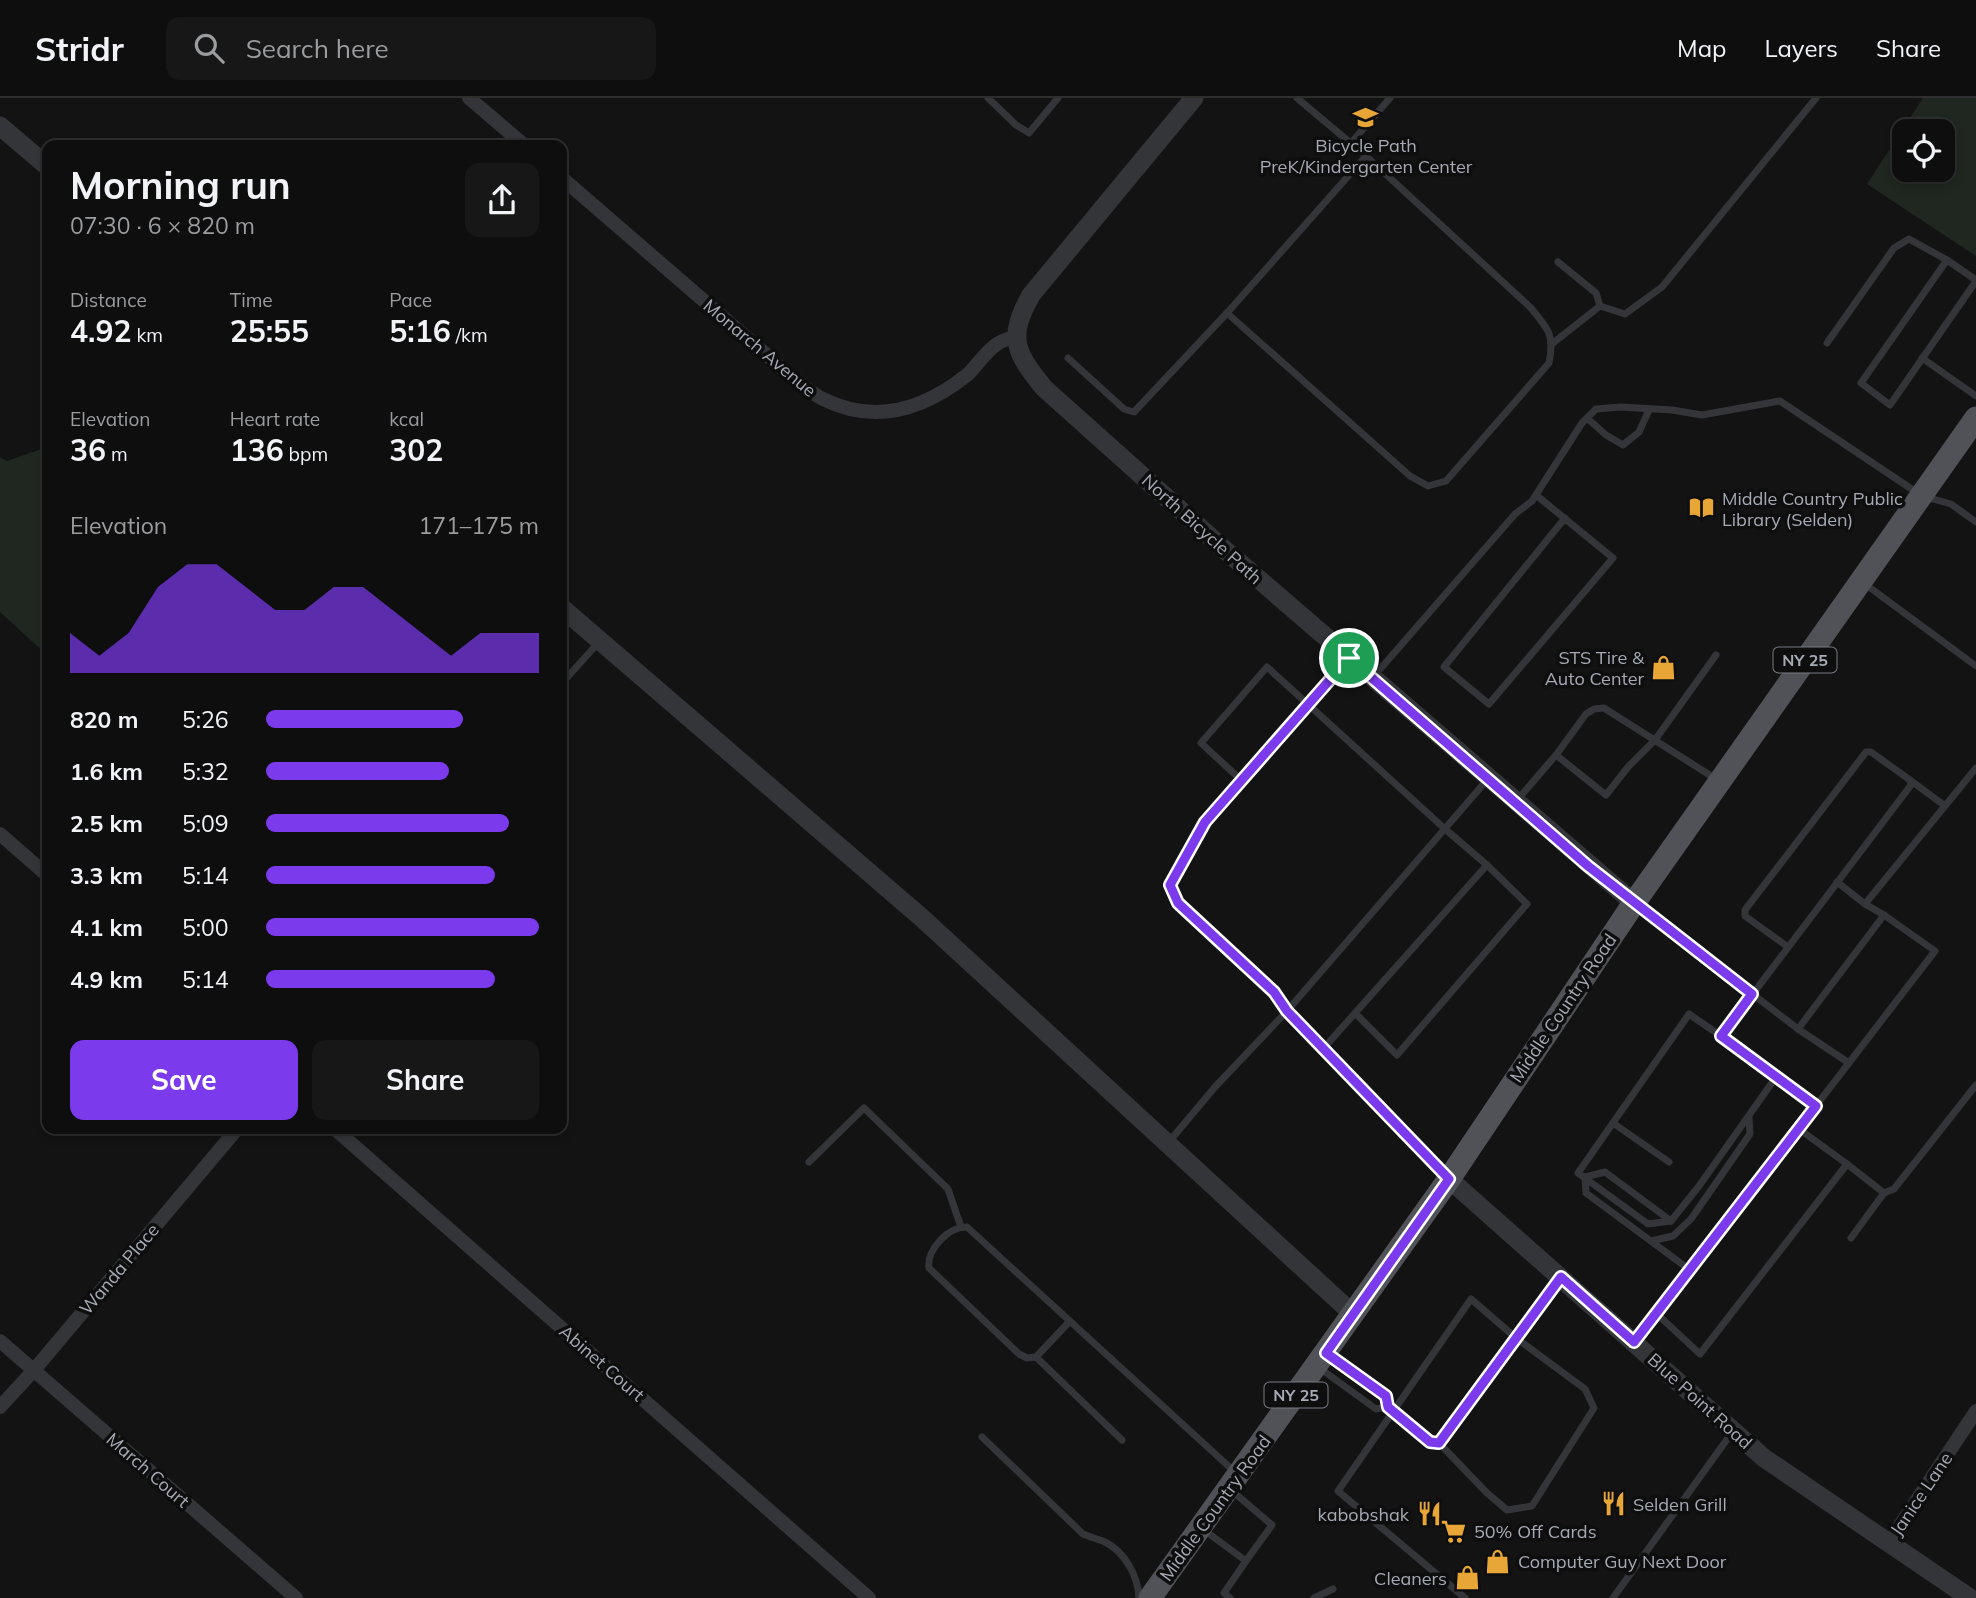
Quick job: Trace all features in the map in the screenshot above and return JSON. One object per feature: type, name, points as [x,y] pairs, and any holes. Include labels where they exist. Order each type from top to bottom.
[{"type":"main road","name":"Middle Country Road","points":[[1150,1598],[1449,1179],[1634,903],[1976,418]]},
{"type":"street","points":[[469,98],[518,140]]},
{"type":"street","points":[[1017,336],[1018,318],[1031,295],[1194,98]]},
{"type":"street","points":[[0,126],[42,162]]},
{"type":"street","name":"Monarch Avenue","points":[[567,182],[792,377],[821,399],[852,410],[882,414],[938,396],[968,373],[997,344],[1017,336]]},
{"type":"street","name":"North Bicycle Path","points":[[1017,336],[1022,360],[1044,388],[1225,551],[1634,903]]},
{"type":"street","points":[[567,612],[922,918],[1353,1314]]},
{"type":"street","points":[[0,834],[42,872]]},
{"type":"street","name":"Wanda Place","points":[[0,1407],[233,1134]]},
{"type":"street","name":"Abinet Court","points":[[341,1134],[869,1598]]},
{"type":"street","name":"Blue Point Road","points":[[1449,1179],[1764,1458],[1970,1598]]},
{"type":"street","name":"March Court","points":[[0,1341],[296,1598]]},
{"type":"street","name":"Janice Lane","points":[[1889,1542],[1976,1411]]},
{"type":"lane","points":[[988,98],[1016,125],[1029,132],[1058,98]]},
{"type":"lane","points":[[1227,313],[1410,476],[1428,486],[1446,481],[1549,363],[1553,343],[1550,331],[1530,307],[1366,156],[1297,98]]},
{"type":"lane","points":[[1351,143],[1390,98]]},
{"type":"lane","points":[[1600,306],[1625,314],[1662,287],[1816,98]]},
{"type":"lane","points":[[1068,358],[1124,408],[1134,412],[1227,313],[1366,156]]},
{"type":"lane","points":[[1827,343],[1894,248],[1909,239],[1947,260],[1976,281],[1889,405],[1860,383],[1947,260]]},
{"type":"lane","points":[[1558,262],[1596,293],[1600,306]]},
{"type":"lane","points":[[1553,343],[1600,306]]},
{"type":"lane","points":[[1922,358],[1976,396]]},
{"type":"lane","points":[[1373,678],[1515,514],[1536,495],[1587,418],[1596,409],[1621,407],[1702,415],[1780,401],[1922,496],[1951,504],[1976,522]]},
{"type":"lane","points":[[1587,418],[1606,435],[1623,445],[1639,432],[1649,410]]},
{"type":"lane","points":[[1536,495],[1565,518],[1613,558],[1489,704],[1444,667],[1565,518]]},
{"type":"lane","points":[[1861,582],[1976,666]]},
{"type":"lane","points":[[567,677],[600,641]]},
{"type":"lane","points":[[1556,755],[1606,795],[1628,766],[1655,740],[1716,655]]},
{"type":"lane","points":[[1349,658],[1205,822],[1170,885],[1178,903],[1274,992],[1287,1011],[1449,1179]]},
{"type":"lane","points":[[1241,780],[1201,743],[1267,667],[1527,904],[1397,1055],[1355,1013]]},
{"type":"lane","points":[[1515,802],[1556,755],[1586,714],[1594,709],[1604,708],[1720,782]]},
{"type":"lane","points":[[1788,947],[1745,916],[1745,910],[1866,752],[1871,752],[1945,806]]},
{"type":"lane","points":[[1865,904],[1976,768]]},
{"type":"lane","points":[[1167,1143],[1215,1087],[1287,1011],[1488,779]]},
{"type":"lane","points":[[1721,1036],[1911,785],[1910,780]]},
{"type":"lane","points":[[1323,1049],[1487,865]]},
{"type":"lane","points":[[1634,1342],[1935,951],[1837,882]]},
{"type":"lane","points":[[1634,903],[1798,1029],[1849,1063]]},
{"type":"lane","points":[[1798,1029],[1884,915]]},
{"type":"lane","points":[[1690,1270],[1586,1194],[1582,1175],[1613,1123],[1689,1014],[1816,1106]]},
{"type":"lane","points":[[1582,1175],[1648,1224],[1671,1221],[1776,1077]]},
{"type":"lane","points":[[1851,1238],[1884,1193],[1895,1189],[1976,1085]]},
{"type":"lane","points":[[809,1162],[864,1108],[948,1189],[961,1227]]},
{"type":"lane","points":[[1651,1241],[1673,1236],[1691,1219],[1751,1134],[1749,1117]]},
{"type":"lane","points":[[1613,1123],[1669,1162]]},
{"type":"lane","points":[[1799,1129],[1884,1193]]},
{"type":"lane","points":[[1657,1314],[1700,1354],[1847,1164]]},
{"type":"lane","points":[[1582,1175],[1605,1172],[1671,1221]]},
{"type":"lane","points":[[1070,1321],[1035,1357],[1027,1358],[1019,1354],[929,1268],[930,1252],[952,1230],[967,1227],[1070,1321],[1234,1483],[1272,1525],[1224,1593],[1230,1598]]},
{"type":"lane","points":[[1439,1443],[1561,1277]]},
{"type":"lane","points":[[1321,1359],[1386,1396],[1391,1409],[1430,1442],[1439,1443],[1507,1510],[1532,1506],[1594,1408],[1585,1389],[1516,1338],[1471,1299],[1391,1409],[1338,1492],[1465,1598]]},
{"type":"lane","points":[[1035,1357],[1122,1440]]},
{"type":"lane","points":[[1321,1359],[1376,1409],[1391,1409]]},
{"type":"lane","points":[[1613,1598],[1733,1430]]},
{"type":"lane","points":[[982,1437],[1083,1534],[1105,1542],[1127,1561],[1139,1598]]},
{"type":"lane","points":[[1201,1528],[1246,1561]]},
{"type":"lane","points":[[1314,1598],[1333,1589]]},
{"type":"shaded area","points":[[1923,98],[1976,98],[1976,256],[1867,184],[1892,146],[1892,182],[1955,182],[1955,119],[1909,119]]},
{"type":"shaded area","points":[[42,449],[42,650],[0,612],[0,457],[7,461]]},
{"type":"place","name":"Bicycle Path PreK/Kindergarten Center","points":[[1366,118]]},
{"type":"place","name":"Middle Country Public Library (Selden)","points":[[1702,508]]},
{"type":"place","name":"STS Tire & Auto Center","points":[[1664,667]]},
{"type":"place","name":"Selden Grill","points":[[1613,1504]]},
{"type":"place","name":"kabobshak","points":[[1429,1514]]},
{"type":"place","name":"50% Off Cards","points":[[1454,1531]]},
{"type":"place","name":"Computer Guy Next Door","points":[[1498,1561]]},
{"type":"place","name":"Cleaners","points":[[1467,1578]]},
{"type":"route","points":[[1349,658],[1588,866],[1752,994],[1721,1036],[1816,1106],[1634,1342],[1561,1277],[1439,1443],[1430,1442],[1388,1407],[1386,1396],[1326,1353],[1449,1179],[1287,1011],[1274,992],[1178,903],[1170,885],[1205,822],[1349,658]]}]
